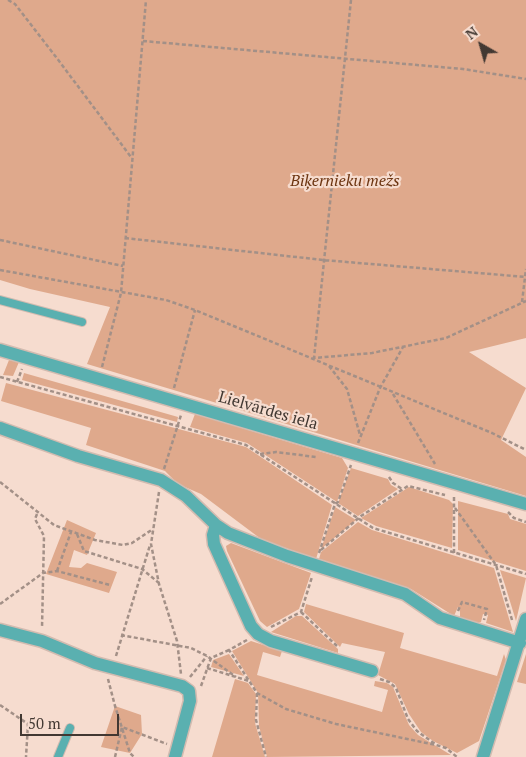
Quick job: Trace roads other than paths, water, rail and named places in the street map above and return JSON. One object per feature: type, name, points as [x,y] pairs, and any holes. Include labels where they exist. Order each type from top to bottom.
[{"type":"street","points":[[0,364],[2,351]]},
{"type":"street","name":"Lielvārdes iela","points":[[2,351],[526,504]]},
{"type":"street","points":[[0,428],[78,456],[161,480],[186,496],[216,525],[256,545],[405,594],[440,618],[520,642]]},
{"type":"street","points":[[216,525],[213,535],[214,544],[251,626],[258,634],[271,641],[344,662],[375,675]]},
{"type":"street","points":[[483,757],[520,642],[522,622]]},
{"type":"street","points":[[0,630],[42,641],[95,663],[182,686],[189,692],[190,701],[176,752]]},
{"type":"lane","points":[[0,300],[82,322]]},
{"type":"lane","points":[[58,757],[70,728]]},
{"type":"park label","name":"Biķernieku mežs","points":[[345,181]]}]
